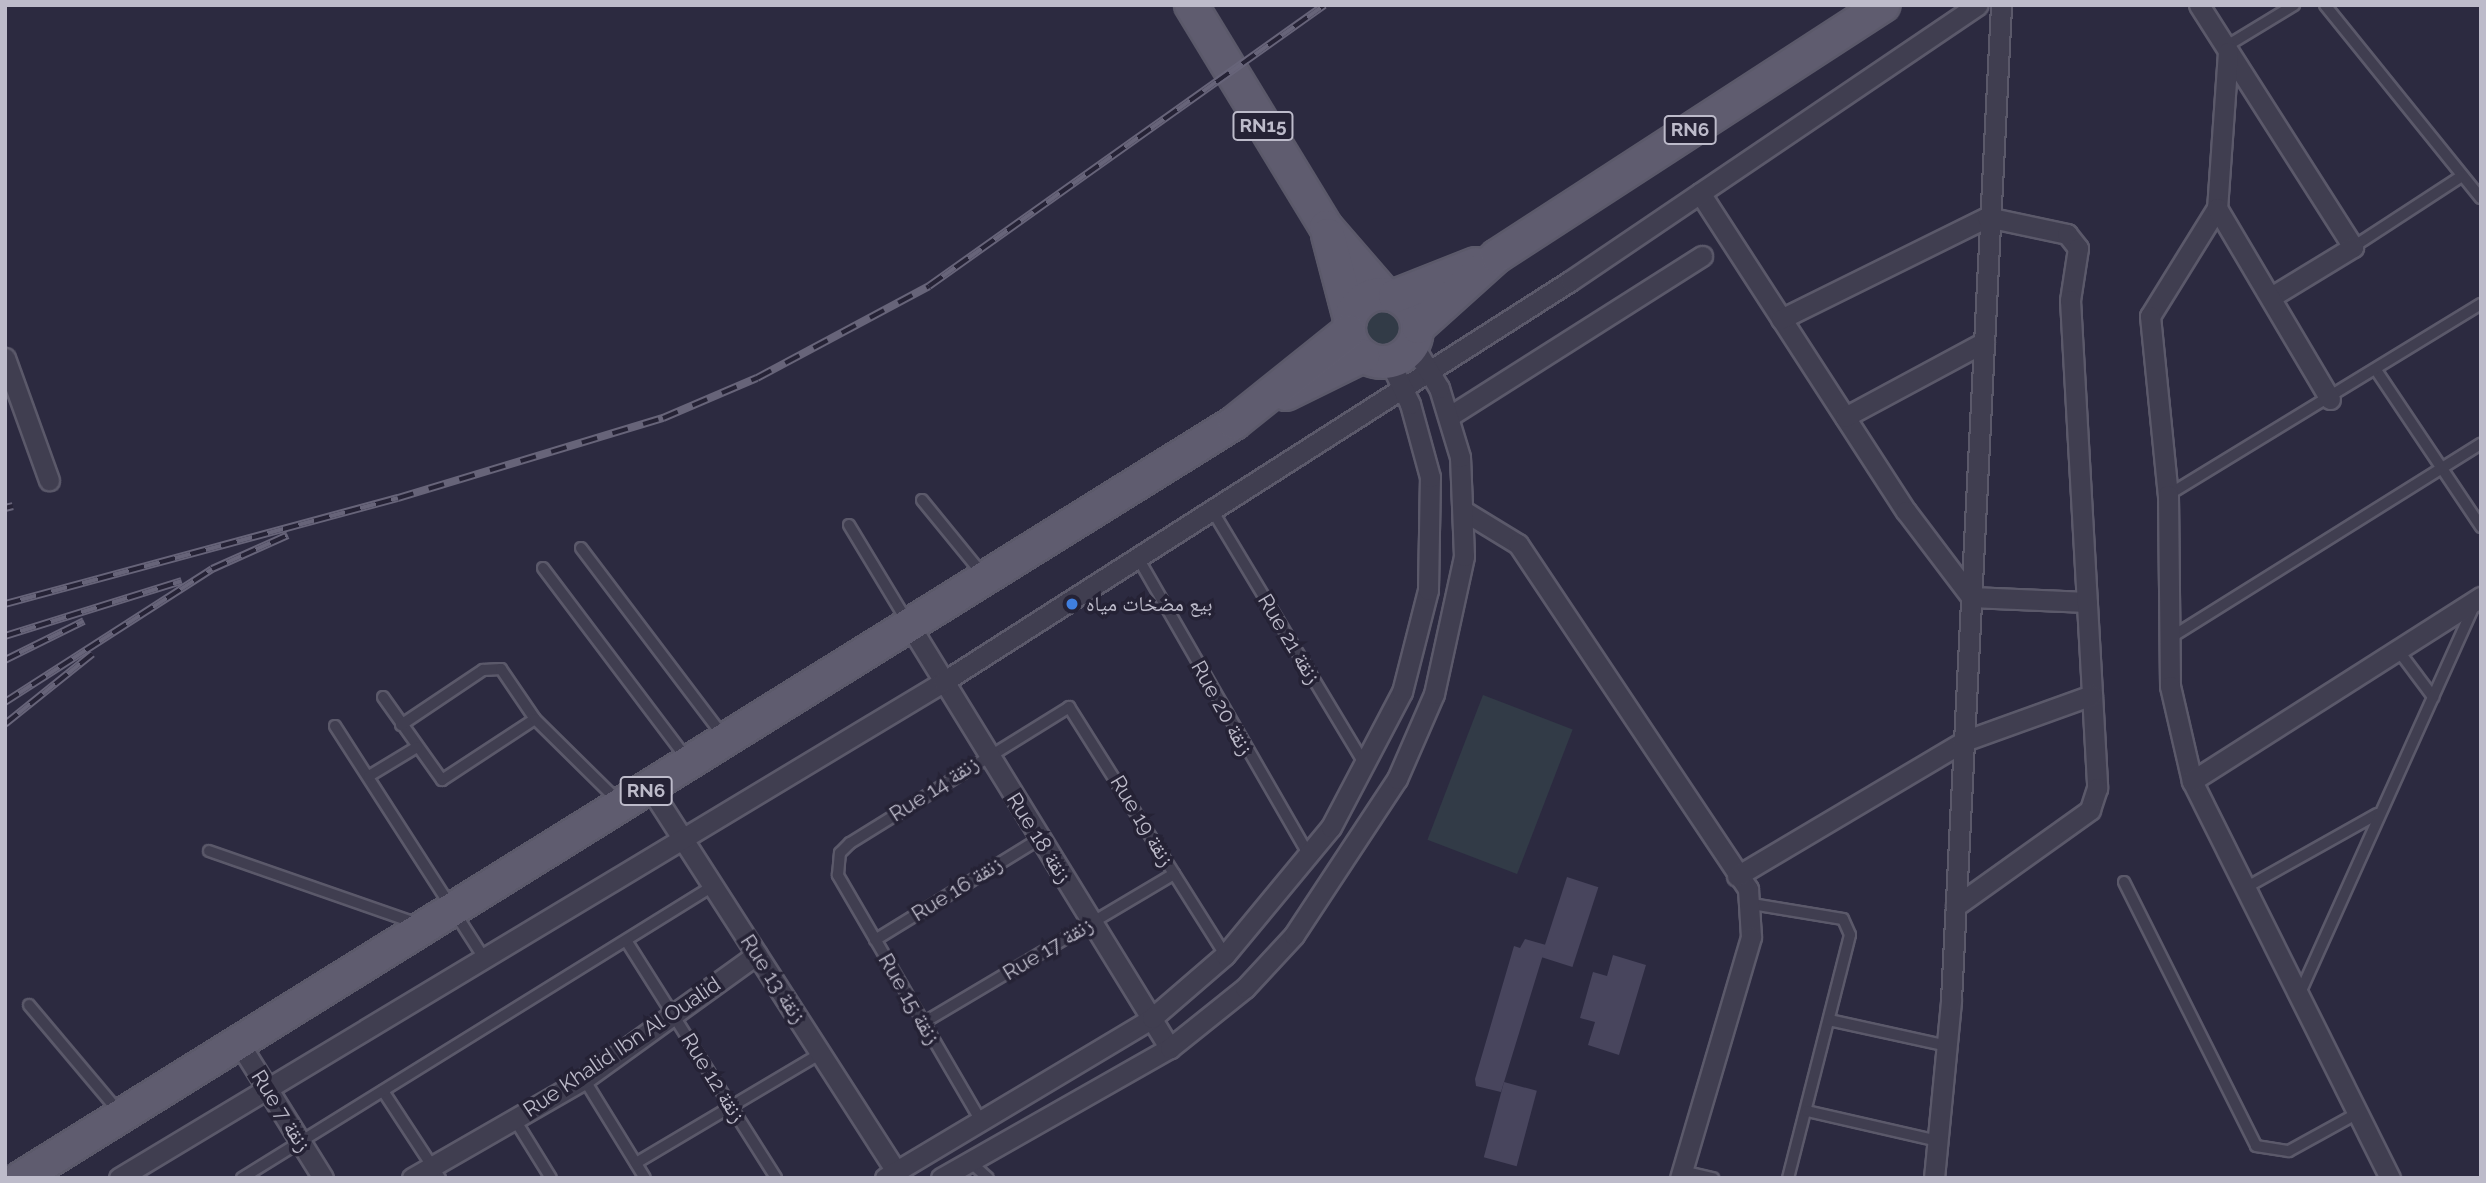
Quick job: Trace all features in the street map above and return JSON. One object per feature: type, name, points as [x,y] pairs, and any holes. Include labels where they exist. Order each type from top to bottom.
[{"type":"main road","name":"RN15","points":[[1191,5],[1326,227],[1389,349]]},
{"type":"main road","name":"RN6","points":[[30,1175],[121,1115],[727,742],[1268,400],[1389,349],[1497,256],[1884,5]]},
{"type":"main road","name":"RN15","points":[[1326,227],[1390,295]]},
{"type":"main road","name":"RN6","points":[[1389,349],[1367,298],[1390,295],[1497,256]]},
{"type":"main road","points":[[1389,349],[1411,308],[1390,295]]},
{"type":"street","points":[[119,1178],[482,955],[943,682],[1212,510],[1389,349],[1700,193],[1978,5]]},
{"type":"street","points":[[1934,1178],[1947,1046],[1956,905],[1984,342],[1987,217],[2001,5]]},
{"type":"street","points":[[2199,5],[2353,247],[2271,297]]},
{"type":"street","points":[[2227,49],[2217,208],[2150,316],[2168,495],[2169,639],[2175,720],[2192,781],[2390,1178]]},
{"type":"street","points":[[1700,193],[1845,417],[1971,597]]},
{"type":"street","points":[[2217,208],[2330,399]]},
{"type":"street","points":[[1781,319],[1987,217],[2067,234],[2078,248],[2070,300],[2097,788],[2090,810],[1956,905]]},
{"type":"street","points":[[1453,414],[1702,256]]},
{"type":"street","points":[[1845,417],[1984,342]]},
{"type":"street","points":[[941,1178],[1170,1048],[1245,988],[1294,935],[1397,779],[1434,694],[1453,622],[1464,511],[1460,457],[1389,349]]},
{"type":"street","points":[[891,1174],[1152,1018],[1225,955],[1310,855],[1367,768],[1420,641],[1434,541],[1430,477],[1389,349]]},
{"type":"street","points":[[5,358],[50,480]]},
{"type":"street","points":[[1464,511],[1518,544],[1737,876],[1752,904],[1751,937],[1681,1175]]},
{"type":"street","points":[[1971,597],[2087,603]]},
{"type":"street","points":[[2192,781],[2479,598]]},
{"type":"street","name":"Rue 18 زنقة","points":[[910,626],[987,755],[1170,1048]]},
{"type":"street","points":[[1737,876],[1964,741],[2092,695]]},
{"type":"street","name":"Rue 13 زنقة","points":[[650,788],[821,1053],[891,1174]]},
{"type":"street","name":"Rue Khalid Ibn Al Oualid","points":[[412,1178],[437,1172],[584,1079],[757,954]]},
{"type":"street","name":"Rue 7 زنقة","points":[[239,1043],[323,1178]]},
{"type":"lane","points":[[2227,49],[2294,5]]},
{"type":"lane","points":[[2325,5],[2481,198]]},
{"type":"lane","points":[[2353,247],[2462,176]]},
{"type":"lane","points":[[2168,495],[2330,399],[2481,304]]},
{"type":"lane","points":[[2376,370],[2481,527]]},
{"type":"lane","points":[[2169,639],[2481,444]]},
{"type":"lane","points":[[922,500],[986,578]]},
{"type":"lane","name":"Rue 21 زنقة","points":[[1212,510],[1367,768]]},
{"type":"lane","points":[[849,525],[910,626]]},
{"type":"lane","points":[[581,548],[727,742]]},
{"type":"lane","name":"Rue 20 زنقة","points":[[1138,558],[1310,855]]},
{"type":"lane","points":[[543,568],[690,764]]},
{"type":"lane","points":[[2300,993],[2378,813],[2479,598]]},
{"type":"lane","points":[[2398,650],[2433,697]]},
{"type":"lane","points":[[401,725],[490,667],[501,669],[535,719],[622,805]]},
{"type":"lane","points":[[383,697],[438,778],[448,779],[535,719]]},
{"type":"lane","name":"Rue 19 زنقة","points":[[1049,716],[1061,708],[1077,712],[1225,955]]},
{"type":"lane","name":"Rue 14 زنقة","points":[[838,875],[840,853],[850,843],[1049,716]]},
{"type":"lane","points":[[335,726],[369,776],[441,919],[482,955]]},
{"type":"lane","points":[[369,776],[417,747]]},
{"type":"lane","points":[[2247,887],[2378,813]]},
{"type":"lane","name":"Rue 16 زنقة","points":[[875,940],[1039,839]]},
{"type":"lane","points":[[209,851],[441,919]]},
{"type":"lane","name":"Rue 17 زنقة","points":[[923,1023],[1174,874]]},
{"type":"lane","name":"Rue 15 زنقة","points":[[838,875],[982,1121]]},
{"type":"lane","points":[[2124,882],[2256,1146],[2289,1151],[2356,1114]]},
{"type":"lane","points":[[242,1178],[627,942],[713,886]]},
{"type":"lane","points":[[1752,904],[1848,925],[1849,948],[1788,1178]]},
{"type":"lane","name":"Rue 12 زنقة","points":[[627,942],[776,1178]]},
{"type":"lane","points":[[30,1005],[121,1115]]},
{"type":"lane","points":[[1829,1020],[1947,1046]]},
{"type":"lane","points":[[636,1163],[821,1053]]},
{"type":"lane","points":[[584,1079],[645,1178]]},
{"type":"lane","points":[[383,1091],[437,1172]]},
{"type":"lane","points":[[1807,1111],[1938,1141]]},
{"type":"lane","points":[[516,1120],[551,1178]]},
{"type":"lane","points":[[968,1161],[988,1178]]},
{"type":"lane","points":[[1681,1175],[1713,1178]]},
{"type":"shaded area","points":[[1385,303],[1403,310],[1410,328],[1403,346],[1385,353],[1367,346],[1360,328],[1367,310]]},
{"type":"shaded area","points":[[1483,695],[1573,729],[1517,874],[1427,840]]},
{"type":"building","points":[[1567,877],[1598,887],[1572,967],[1541,957]]},
{"type":"building","points":[[1525,939],[1546,945],[1501,1092],[1476,1086],[1475,1079],[1514,946],[1520,948]]},
{"type":"building","points":[[1613,955],[1646,965],[1619,1055],[1588,1045],[1595,1022],[1580,1018],[1593,972],[1607,976]]},
{"type":"building","points":[[1504,1082],[1537,1091],[1517,1166],[1484,1157]]},
{"type":"railway","points":[[5,604],[398,498],[663,418],[757,378],[929,286],[1324,5]]},
{"type":"railway","points":[[5,508],[13,506]]},
{"type":"railway","points":[[5,702],[212,569],[288,535]]},
{"type":"railway","points":[[5,636],[182,581]]},
{"type":"railway","points":[[5,660],[84,621]]},
{"type":"railway","points":[[5,724],[92,654]]},
{"type":"place","name":"بيع مضخات مياه","points":[[1072,604]]}]
